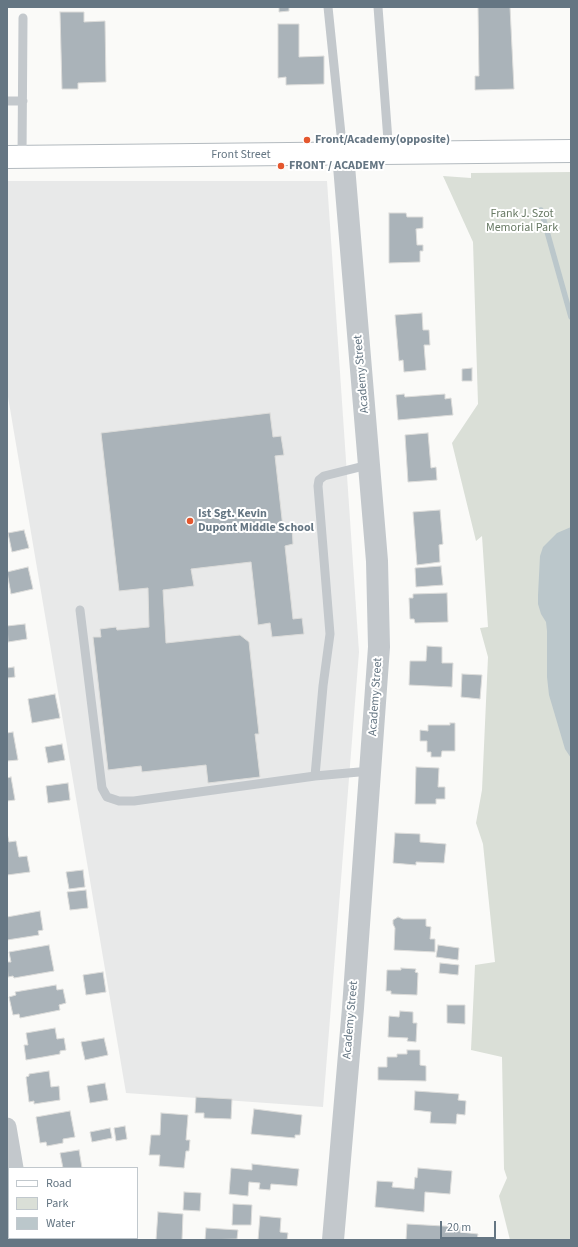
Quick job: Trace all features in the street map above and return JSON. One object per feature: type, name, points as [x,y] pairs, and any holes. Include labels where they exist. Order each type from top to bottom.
[{"type":"main road","name":"Front Street","points":[[14,157],[571,151]]},
{"type":"street","name":"Academy Street","points":[[333,1240],[353,1008],[379,647],[377,561],[343,154]]},
{"type":"street","points":[[7,1127],[14,1167]]},
{"type":"lane","points":[[328,7],[343,154]]},
{"type":"lane","points":[[378,7],[389,154]]},
{"type":"lane","points":[[14,157],[22,101],[23,18]]},
{"type":"lane","points":[[7,101],[22,101]]},
{"type":"lane","points":[[315,776],[323,686],[330,634],[318,486],[319,480],[324,476],[368,465]]},
{"type":"lane","points":[[80,610],[102,788],[107,797],[119,801],[134,801],[315,776],[370,771]]},
{"type":"shaded area","name":"Ist Sgt. Kevin Dupont Middle School","points":[[7,181],[327,181],[359,652],[323,1107],[126,1093],[7,391]]},
{"type":"green space","name":"Frank J. Szot Memorial Park","points":[[571,172],[571,1240],[510,1240],[499,1196],[507,1178],[504,1169],[502,1057],[471,1050],[475,965],[495,962],[483,844],[476,823],[482,790],[488,657],[480,628],[488,627],[482,536],[476,541],[452,443],[478,404],[473,242],[443,176],[471,178],[471,173]]},
{"type":"water","points":[[571,527],[571,758],[565,749],[549,695],[547,677],[547,631],[546,622],[541,614],[538,604],[538,595],[540,556],[543,547],[557,533]]},
{"type":"building","points":[[279,7],[289,7],[289,11],[279,12]]},
{"type":"building","points":[[478,7],[510,7],[514,89],[475,90],[475,76],[479,76]]},
{"type":"building","points":[[60,12],[84,12],[84,22],[105,21],[106,82],[78,83],[78,89],[62,89]]},
{"type":"building","points":[[278,24],[299,24],[299,57],[324,56],[324,84],[286,85],[286,77],[278,78]]},
{"type":"building","points":[[389,213],[406,213],[407,217],[423,217],[423,228],[416,229],[417,245],[423,245],[423,251],[420,251],[420,262],[389,263]]},
{"type":"building","points":[[422,313],[423,330],[429,330],[430,345],[424,345],[426,370],[404,372],[403,360],[399,361],[395,315]]},
{"type":"building","points":[[472,368],[472,381],[462,381],[462,369]]},
{"type":"building","points":[[404,394],[405,397],[445,394],[445,399],[451,398],[453,415],[398,420],[396,395]]},
{"type":"building","name":"Ist Sgt. Kevin Dupont Middle School","points":[[270,413],[273,437],[281,436],[284,455],[275,456],[283,528],[292,527],[293,544],[285,546],[293,619],[302,618],[304,634],[272,637],[270,623],[258,625],[251,562],[191,569],[194,586],[163,590],[166,643],[240,635],[249,642],[259,734],[255,734],[260,777],[208,783],[206,765],[142,772],[141,766],[108,770],[93,637],[101,637],[100,629],[116,627],[117,630],[149,627],[148,588],[119,591],[101,433]]},
{"type":"building","points":[[428,433],[431,468],[436,467],[437,480],[408,482],[405,435]]},
{"type":"building","points":[[440,510],[443,544],[439,545],[440,562],[417,565],[413,512]]},
{"type":"building","points":[[24,530],[29,548],[12,552],[8,533]]},
{"type":"building","points":[[441,566],[443,585],[416,587],[415,568]]},
{"type":"building","points":[[28,567],[33,589],[11,594],[7,572]]},
{"type":"building","points":[[447,593],[448,622],[415,623],[414,619],[410,619],[409,598],[413,598],[413,594]]},
{"type":"building","points":[[25,624],[27,639],[8,642],[7,626]]},
{"type":"building","points":[[427,646],[442,647],[442,663],[453,663],[452,687],[409,685],[410,661],[426,661]]},
{"type":"building","points":[[14,667],[15,677],[7,678],[7,668]]},
{"type":"building","points":[[462,674],[482,675],[480,699],[461,697]]},
{"type":"building","points":[[55,694],[60,718],[32,723],[28,699]]},
{"type":"building","points":[[450,723],[455,723],[455,751],[442,751],[441,757],[431,757],[431,752],[427,752],[427,741],[420,741],[420,730],[428,731],[428,725],[450,725]]},
{"type":"building","points":[[13,732],[18,760],[7,761],[7,733]]},
{"type":"building","points":[[62,744],[65,760],[48,763],[45,747]]},
{"type":"building","points":[[416,767],[439,768],[438,787],[445,787],[445,799],[436,799],[436,804],[415,804]]},
{"type":"building","points":[[11,777],[15,800],[7,801],[7,778]]},
{"type":"building","points":[[68,783],[70,800],[48,803],[46,786]]},
{"type":"building","points":[[7,833],[9,842],[16,841],[19,857],[27,856],[30,872],[7,875]]},
{"type":"building","points":[[395,833],[420,834],[420,842],[446,844],[444,863],[416,862],[416,865],[393,863]]},
{"type":"building","points":[[83,870],[85,887],[69,889],[66,872]]},
{"type":"building","points":[[86,890],[88,908],[70,910],[67,892]]},
{"type":"building","points":[[40,911],[43,930],[38,931],[39,935],[7,940],[7,917]]},
{"type":"building","points":[[398,917],[403,919],[426,919],[426,926],[431,927],[430,939],[435,939],[435,952],[394,950],[395,928],[393,920]]},
{"type":"building","points":[[49,945],[54,971],[14,978],[13,976],[8,977],[7,962],[11,962],[9,952]]},
{"type":"building","points":[[438,945],[459,948],[458,960],[436,957]]},
{"type":"building","points":[[440,963],[459,965],[458,975],[439,973]]},
{"type":"building","points":[[401,968],[416,969],[415,972],[418,973],[417,995],[391,994],[391,991],[386,991],[387,970],[401,970]]},
{"type":"building","points":[[103,972],[106,992],[86,995],[83,975]]},
{"type":"building","points":[[56,985],[57,990],[63,989],[66,1003],[59,1005],[60,1010],[20,1018],[19,1014],[13,1015],[9,997],[16,995],[15,992]]},
{"type":"building","points":[[447,1005],[465,1005],[465,1024],[447,1023]]},
{"type":"building","points":[[400,1011],[413,1012],[413,1023],[417,1023],[416,1042],[407,1041],[408,1038],[388,1037],[389,1016],[399,1017]]},
{"type":"building","points":[[55,1028],[57,1039],[64,1038],[66,1050],[60,1051],[60,1054],[26,1060],[24,1045],[28,1045],[26,1033]]},
{"type":"building","points":[[104,1038],[108,1055],[85,1060],[81,1042]]},
{"type":"building","points":[[407,1050],[420,1050],[420,1065],[426,1066],[426,1081],[378,1080],[378,1067],[387,1067],[387,1057],[397,1057],[397,1054],[407,1054]]},
{"type":"building","points":[[49,1071],[51,1087],[59,1086],[60,1100],[34,1104],[34,1101],[29,1102],[26,1077],[29,1076],[29,1074]]},
{"type":"building","points":[[105,1083],[108,1100],[90,1103],[87,1086]]},
{"type":"building","points":[[415,1091],[459,1094],[458,1100],[466,1101],[465,1115],[457,1114],[456,1124],[430,1123],[431,1112],[414,1110]]},
{"type":"building","points":[[196,1097],[232,1099],[231,1119],[204,1118],[204,1113],[195,1113]]},
{"type":"building","points":[[254,1109],[302,1115],[300,1135],[295,1135],[295,1138],[251,1134]]},
{"type":"building","points":[[70,1111],[75,1137],[63,1139],[63,1143],[47,1146],[46,1142],[40,1143],[36,1117]]},
{"type":"building","points":[[161,1113],[188,1115],[186,1140],[190,1140],[189,1151],[186,1151],[184,1168],[159,1166],[160,1155],[149,1155],[151,1135],[160,1135]]},
{"type":"building","points":[[125,1126],[127,1139],[116,1141],[114,1128]]},
{"type":"building","points":[[110,1128],[112,1138],[92,1142],[90,1132]]},
{"type":"building","points":[[79,1150],[82,1167],[63,1167],[60,1153]]},
{"type":"building","points":[[252,1164],[299,1169],[297,1186],[271,1184],[270,1190],[259,1189],[260,1183],[249,1182],[248,1196],[229,1194],[231,1168],[252,1170]]},
{"type":"building","points":[[418,1168],[452,1171],[450,1194],[425,1192],[424,1212],[375,1207],[377,1181],[393,1182],[392,1187],[414,1189],[415,1177],[417,1178]]},
{"type":"building","points":[[184,1192],[201,1193],[200,1211],[183,1210]]},
{"type":"building","points":[[233,1204],[252,1205],[251,1225],[232,1225]]},
{"type":"building","points":[[158,1212],[183,1214],[182,1240],[156,1240]]},
{"type":"building","points":[[260,1216],[281,1218],[280,1232],[288,1233],[287,1240],[258,1240]]},
{"type":"building","points":[[407,1224],[461,1227],[460,1232],[478,1234],[477,1240],[406,1240]]},
{"type":"building","points":[[206,1228],[238,1230],[237,1239],[205,1240]]},
{"type":"building","points":[[55,1239],[83,1239],[83,1240]]},
{"type":"building","points":[[103,1239],[131,1239],[131,1240]]},
{"type":"waterway","points":[[541,210],[571,317]]},
{"type":"place","name":"Front/Academy(opposite)","points":[[307,140]]},
{"type":"place","name":"FRONT / ACADEMY","points":[[281,166]]},
{"type":"place","name":"Ist Sgt. Kevin Dupont Middle School","points":[[190,521]]}]
